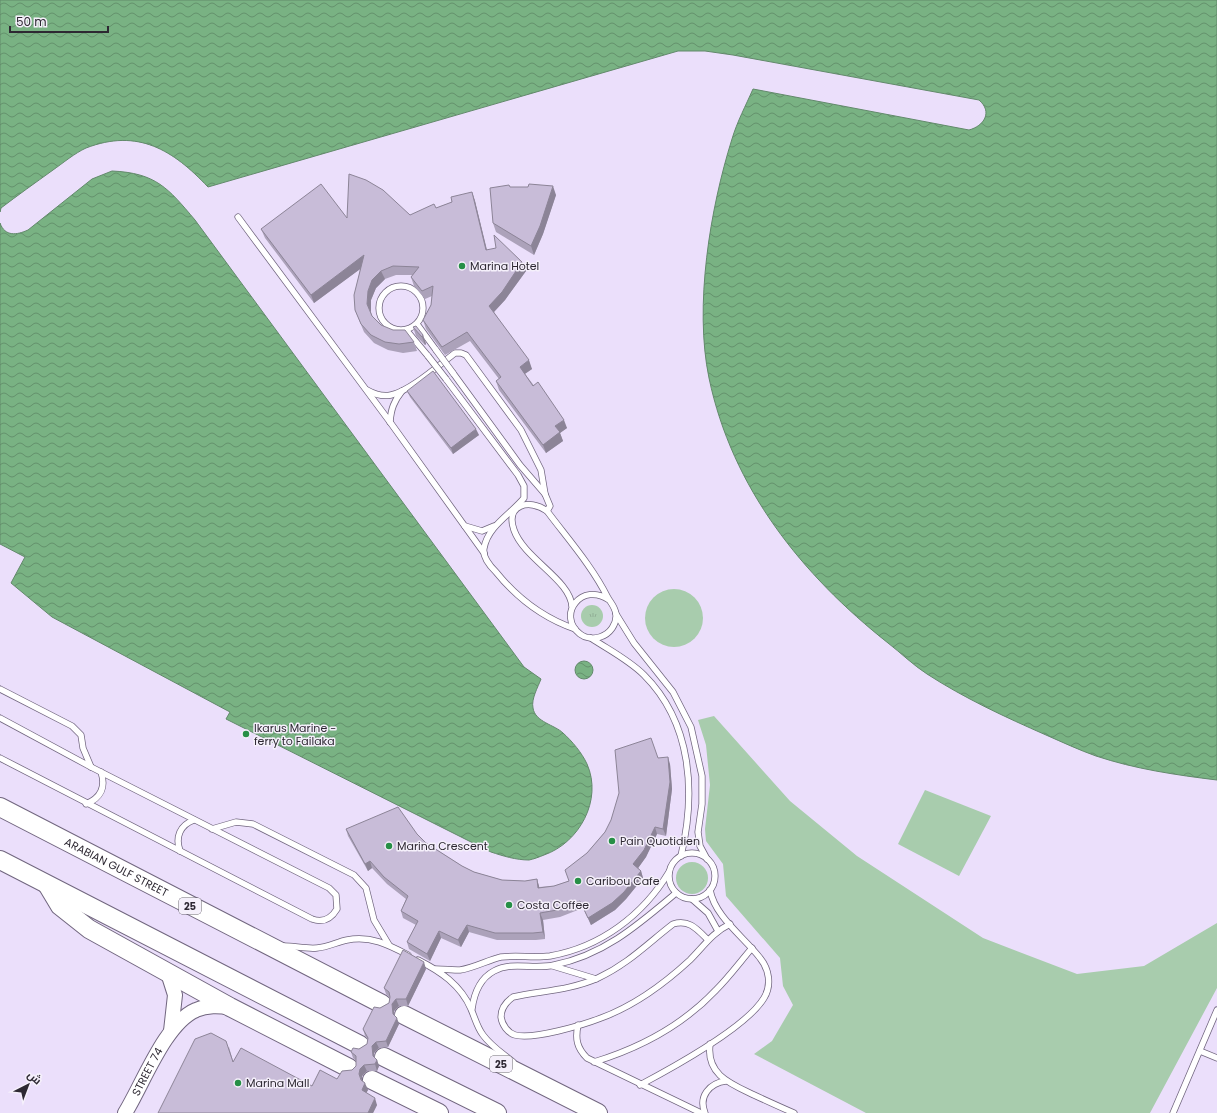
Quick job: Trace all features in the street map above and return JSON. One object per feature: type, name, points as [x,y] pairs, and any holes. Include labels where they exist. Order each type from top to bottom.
[{"type":"main road","name":"ARABIAN GULF STREET","points":[[0,807],[382,1004]]},
{"type":"main road","points":[[0,860],[360,1045]]},
{"type":"main road","points":[[48,885],[60,906],[84,926],[230,1008],[348,1068]]},
{"type":"main road","name":"25","points":[[404,1015],[598,1113]]},
{"type":"main road","points":[[384,1057],[497,1113]]},
{"type":"main road","points":[[372,1080],[439,1113]]},
{"type":"street","name":"STREET 74","points":[[168,973],[175,996],[171,1031]]},
{"type":"street","name":"STREET 74","points":[[125,1113],[171,1031],[182,1018],[197,1010],[214,1006],[230,1008]]},
{"type":"lane","points":[[238,217],[390,422],[484,553],[491,567],[517,595],[543,614],[561,624],[575,628]]},
{"type":"lane","points":[[395,286],[406,286],[417,292],[423,302],[423,314],[417,324],[407,330],[395,331],[385,325],[379,315],[379,303],[384,292],[395,286]]},
{"type":"lane","points":[[417,324],[520,465],[545,494]]},
{"type":"lane","points":[[407,330],[446,379],[518,475],[524,486],[524,498],[490,534],[484,548],[484,553]]},
{"type":"lane","points":[[365,389],[379,395],[389,396],[402,391],[456,354],[461,353],[466,355],[521,430],[541,470],[545,494],[550,506],[547,511]]},
{"type":"lane","points":[[390,422],[392,407],[402,391]]},
{"type":"lane","points":[[616,614],[612,629],[599,638],[584,637],[575,628],[571,615],[572,608],[570,594],[520,542],[512,525],[511,516],[514,510],[525,504],[530,504],[542,507],[547,511],[596,576],[609,600],[614,606],[616,614],[643,655],[673,692],[691,727],[702,776],[702,804],[698,832],[700,846],[714,872],[714,879],[710,890],[702,897],[686,899],[676,893],[669,880],[669,872]]},
{"type":"lane","points":[[463,525],[482,531],[496,526]]},
{"type":"lane","points":[[572,608],[582,596],[589,594],[596,593],[609,600]]},
{"type":"lane","points":[[591,638],[642,674],[658,692],[674,720],[686,755],[689,783],[688,814],[680,856]]},
{"type":"lane","points":[[0,689],[72,726],[81,735],[83,748],[91,767]]},
{"type":"lane","points":[[0,718],[91,767],[329,888],[333,891],[337,900],[334,914],[322,921],[312,919],[86,804],[0,758]]},
{"type":"lane","points":[[86,804],[98,797],[102,792],[104,785],[101,772]]},
{"type":"lane","points":[[180,851],[178,846],[179,834],[185,825],[194,820]]},
{"type":"lane","points":[[212,829],[236,822],[253,824],[354,875],[366,888],[374,920],[389,945]]},
{"type":"lane","points":[[436,968],[461,970],[502,957],[549,956],[583,948],[611,932],[642,908],[661,884],[675,860],[680,856],[694,853],[707,859]]},
{"type":"lane","points":[[640,1085],[676,1066],[710,1044],[748,1015],[764,998],[767,992],[769,977],[768,970],[752,948],[715,905],[710,890]]},
{"type":"lane","points":[[472,1010],[476,991],[485,977],[492,972],[509,967],[553,966],[599,951],[627,933],[676,893]]},
{"type":"lane","points":[[692,899],[708,913],[718,931]]},
{"type":"lane","points":[[708,940],[692,925],[679,922],[673,924],[632,958],[596,979],[566,987],[513,997],[504,1005],[502,1011],[502,1023],[515,1035],[536,1034],[602,1018],[652,991],[681,968],[718,931],[730,924]]},
{"type":"lane","points":[[266,945],[315,948],[326,947],[348,940],[365,939],[389,945],[436,968],[460,991],[472,1010],[478,1027],[488,1041],[546,1088]]},
{"type":"lane","points":[[594,1062],[632,1049],[668,1030],[685,1018],[716,991],[752,948]]},
{"type":"lane","points":[[553,966],[596,979]]},
{"type":"lane","points":[[1174,1112],[1217,1010]]},
{"type":"lane","points":[[578,1025],[576,1034],[579,1047],[587,1058],[640,1085],[701,1113]]},
{"type":"lane","points":[[710,1044],[709,1051],[712,1065],[726,1081],[794,1113]]},
{"type":"lane","points":[[1200,1051],[1217,1058]]},
{"type":"lane","points":[[705,1113],[703,1100],[706,1092],[718,1082],[726,1081]]},
{"type":"green space","points":[[668,589],[680,589],[695,597],[703,612],[703,624],[695,639],[680,647],[668,647],[653,639],[645,624],[645,612],[653,597]]},
{"type":"green space","points":[[592,605],[600,608],[603,616],[600,624],[592,627],[584,624],[581,616],[584,608]]},
{"type":"green space","points":[[714,716],[790,801],[857,856],[983,938],[1077,974],[1144,966],[1217,923],[1217,988],[1150,1113],[866,1113],[754,1054],[772,1041],[793,1005],[783,986],[780,958],[726,896],[723,864],[706,841],[705,829],[710,785],[706,745],[698,720]]},
{"type":"green space","points":[[925,790],[991,816],[959,876],[898,844]]},
{"type":"green space","points":[[692,862],[703,867],[708,878],[703,889],[692,894],[681,889],[676,878],[681,867]]},
{"type":"water","points":[[0,0],[1217,0],[1217,780],[1171,774],[1141,768],[1090,754],[985,707],[941,683],[912,663],[857,617],[827,588],[800,558],[775,526],[753,492],[735,456],[720,418],[709,378],[705,350],[703,320],[707,258],[711,226],[724,166],[736,126],[753,89],[969,130],[979,125],[985,118],[985,109],[979,100],[733,55],[705,51],[678,51],[208,187],[181,162],[168,153],[153,146],[122,140],[105,142],[86,148],[73,155],[1,208],[0,212]]},
{"type":"water","points":[[112,171],[140,175],[160,184],[177,199],[195,220],[524,667],[541,679],[533,701],[533,708],[537,717],[559,730],[573,743],[585,760],[591,778],[592,792],[590,805],[585,818],[568,841],[557,849],[535,859],[529,860],[514,859],[491,852],[226,719],[230,712],[52,617],[11,583],[25,557],[0,544],[0,223],[5,231],[12,234],[28,230],[92,179]]},
{"type":"water","points":[[580,661],[588,661],[593,666],[591,677],[588,679],[580,679],[575,674],[575,666]]},
{"type":"building","points":[[349,174],[366,180],[383,190],[410,215],[434,204],[436,208],[452,202],[451,197],[472,192],[486,250],[496,248],[494,235],[522,262],[502,292],[489,306],[529,360],[520,367],[533,386],[538,382],[564,420],[555,426],[560,432],[543,445],[496,381],[501,377],[467,332],[442,347],[423,320],[431,305],[433,286],[422,291],[411,277],[419,267],[393,266],[381,271],[372,280],[368,291],[367,304],[372,316],[381,325],[393,330],[405,330],[414,342],[399,344],[385,342],[371,335],[361,324],[355,310],[354,295],[364,255],[311,295],[261,229],[321,184],[347,218]]},
{"type":"building","points":[[529,184],[553,186],[540,226],[531,246],[493,223],[490,188],[509,185],[510,187],[528,187]]},
{"type":"building","points":[[416,326],[423,335],[422,337],[413,327]]},
{"type":"building","points":[[433,371],[476,429],[451,448],[407,391]]},
{"type":"building","name":"Marina Crescent","points":[[651,738],[658,758],[668,757],[670,782],[663,829],[655,827],[644,850],[633,864],[641,871],[624,892],[612,903],[588,918],[580,901],[557,910],[540,913],[543,932],[495,933],[467,925],[458,940],[439,931],[427,954],[407,942],[418,921],[401,911],[408,896],[384,877],[370,861],[365,864],[346,829],[398,807],[417,834],[426,843],[462,866],[474,872],[502,880],[525,881],[537,879],[538,888],[554,886],[569,881],[565,870],[587,853],[605,832],[611,820],[619,793],[615,750]]},
{"type":"building","points":[[403,950],[424,962],[406,999],[396,999],[392,1004],[393,1014],[397,1018],[386,1041],[376,1042],[372,1046],[373,1056],[377,1060],[375,1064],[364,1065],[360,1069],[359,1074],[361,1080],[365,1083],[362,1090],[375,1098],[368,1113],[158,1113],[195,1039],[211,1033],[226,1041],[233,1062],[241,1048],[312,1086],[320,1070],[337,1079],[342,1071],[352,1070],[356,1066],[356,1056],[351,1052],[353,1048],[359,1049],[367,1044],[368,1038],[363,1029],[374,1007],[380,1008],[389,1003],[389,992],[384,988]]},
{"type":"place","name":"Marina Hotel","points":[[462,266]]},
{"type":"place","name":"Ikarus Marine - ferry to Failaka","points":[[246,734]]},
{"type":"place","name":"Pain Quotidien","points":[[612,841]]},
{"type":"place","name":"Marina Crescent","points":[[389,846]]},
{"type":"place","name":"Caribou Cafe","points":[[578,881]]},
{"type":"place","name":"Costa Coffee","points":[[509,905]]},
{"type":"place","name":"Marina Mall","points":[[238,1083]]}]
